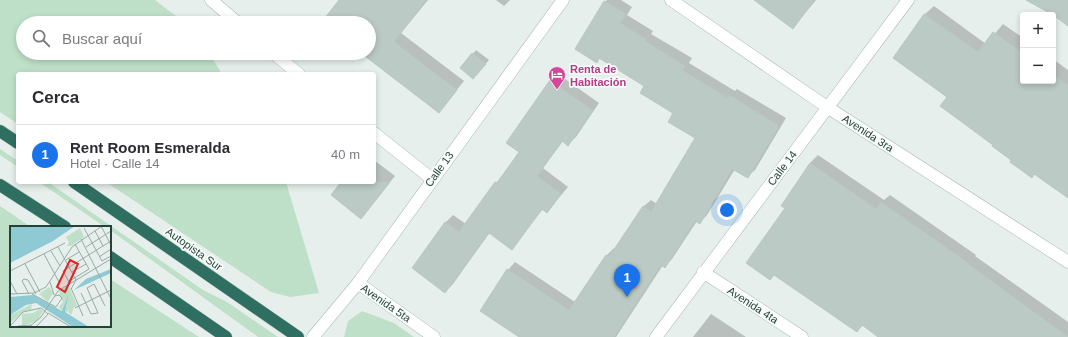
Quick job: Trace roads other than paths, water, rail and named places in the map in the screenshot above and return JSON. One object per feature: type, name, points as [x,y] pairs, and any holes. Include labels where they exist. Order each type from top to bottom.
[{"type":"highway","points":[[0,131],[16,142]]},
{"type":"highway","name":"Autopista Sur","points":[[77,184],[298,337]]},
{"type":"highway","points":[[0,185],[63,226]]},
{"type":"highway","points":[[111,258],[226,337]]},
{"type":"street","points":[[211,0],[230,16]]},
{"type":"street","name":"Calle 13","points":[[313,337],[358,283],[563,0]]},
{"type":"street","name":"Avenida 3ra","points":[[671,0],[827,107],[1068,262]]},
{"type":"street","name":"Calle 14","points":[[656,337],[703,272],[908,0]]},
{"type":"street","points":[[281,60],[296,72]]},
{"type":"street","points":[[376,135],[432,179]]},
{"type":"street","name":"Avenida 4ta","points":[[703,272],[802,337]]},
{"type":"street","name":"Avenida 5ta","points":[[358,283],[434,337]]},
{"type":"place","name":"Renta de Habitación","points":[[557,90]]},
{"type":"place","name":"Rent Room Esmeralda","points":[[627,297]]}]
